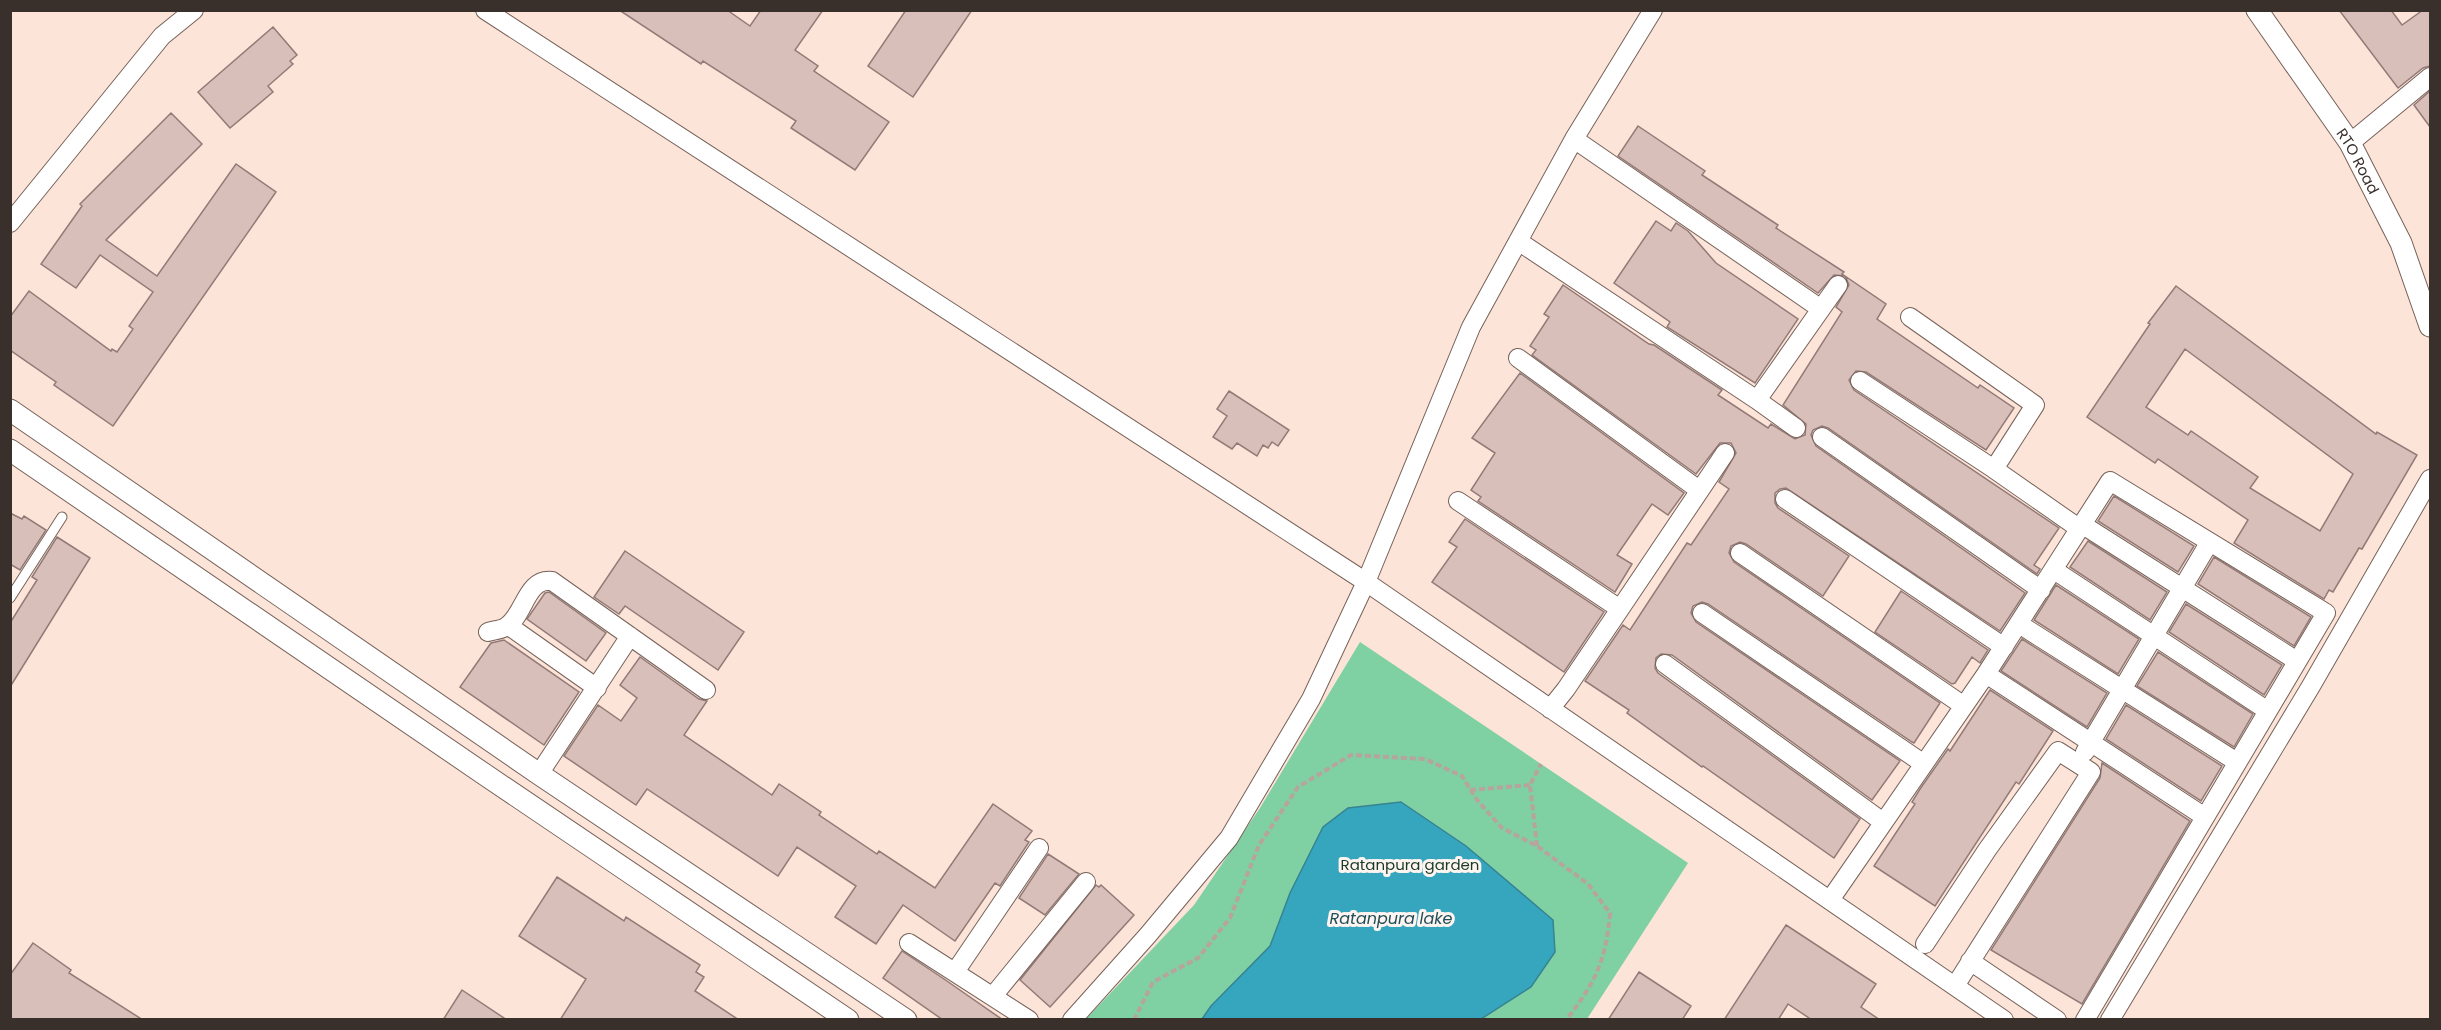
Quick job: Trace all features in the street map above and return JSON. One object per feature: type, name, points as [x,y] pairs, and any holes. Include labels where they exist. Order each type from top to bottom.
[{"type":"street","points":[[10,223],[162,36],[194,10]]},
{"type":"street","points":[[485,10],[1366,582],[2004,1020]]},
{"type":"street","points":[[1072,1020],[1229,838],[1311,699],[1366,582],[1471,327],[1574,139],[1653,10]]},
{"type":"street","name":"RTO Road","points":[[2257,10],[2350,143],[2401,243],[2430,326]]},
{"type":"street","points":[[2350,143],[2430,77]]},
{"type":"street","points":[[1574,139],[1821,309]]},
{"type":"street","points":[[1518,241],[1796,428]]},
{"type":"street","points":[[1757,400],[1838,285]]},
{"type":"street","points":[[1910,317],[2035,405],[1994,469]]},
{"type":"street","points":[[1518,358],[1699,490]]},
{"type":"street","points":[[1860,381],[2082,527],[2297,662]]},
{"type":"street","points":[[10,410],[539,774],[906,1020]]},
{"type":"street","points":[[1822,437],[2041,590]]},
{"type":"street","points":[[10,450],[848,1020]]},
{"type":"street","points":[[1550,708],[1566,689],[1725,453]]},
{"type":"street","points":[[2110,1020],[2311,686],[2430,479]]},
{"type":"street","points":[[1830,900],[1986,674],[2110,481],[2326,613],[2085,1020]]},
{"type":"street","points":[[1785,499],[2004,646]]},
{"type":"street","points":[[1458,501],[1620,609]]},
{"type":"street","points":[[2078,764],[2209,543]]},
{"type":"street","points":[[1740,553],[1964,706]]},
{"type":"street","points":[[2054,570],[2268,711]]},
{"type":"street","points":[[488,632],[509,626],[536,584],[544,580],[560,586],[706,690]]},
{"type":"street","points":[[1702,613],[1924,764]]},
{"type":"street","points":[[2019,624],[2237,762]]},
{"type":"street","points":[[509,626],[597,688]]},
{"type":"street","points":[[539,774],[630,636]]},
{"type":"street","points":[[1665,664],[1884,822]]},
{"type":"street","points":[[1986,674],[2205,817]]},
{"type":"street","points":[[1925,944],[1987,850],[2058,751],[2091,772],[1955,986]]},
{"type":"street","points":[[955,972],[1039,848]]},
{"type":"street","points":[[993,996],[1086,882]]},
{"type":"street","points":[[909,943],[1029,1020]]},
{"type":"street","points":[[1970,961],[2057,1020]]},
{"type":"lane","points":[[10,598],[62,517]]},
{"type":"path","points":[[1134,1020],[1153,982],[1198,958],[1230,918],[1259,845],[1298,788],[1351,755],[1425,759],[1462,776],[1470,790],[1502,828],[1537,846],[1588,884],[1610,913],[1607,945],[1586,996],[1566,1020]]},
{"type":"path","points":[[1537,846],[1530,785],[1541,764]]},
{"type":"path","points":[[1470,790],[1530,785]]},
{"type":"green space","name":"Ratanpura garden","points":[[1360,642],[1688,863],[1587,1019],[1085,1020],[1194,905],[1260,808]]},
{"type":"water","name":"Ratanpura lake","points":[[1401,802],[1466,846],[1553,920],[1555,952],[1531,987],[1481,1019],[1202,1019],[1211,1006],[1270,946],[1290,893],[1323,827],[1348,808]]},
{"type":"building","points":[[619,10],[727,10],[750,26],[761,10],[823,10],[795,50],[818,66],[814,71],[889,122],[855,170],[791,128],[796,121],[703,61],[701,64]]},
{"type":"building","points":[[906,10],[972,10],[913,97],[868,66]]},
{"type":"building","points":[[2339,10],[2391,10],[2402,25],[2423,10],[2430,10],[2430,66],[2423,68],[2398,88]]},
{"type":"building","points":[[273,27],[297,55],[290,61],[293,64],[268,86],[273,92],[230,128],[198,92]]},
{"type":"building","points":[[2430,91],[2430,127],[2414,105]]},
{"type":"building","points":[[171,113],[202,144],[106,240],[157,276],[236,164],[276,192],[113,426],[54,385],[56,382],[10,350],[10,317],[29,291],[111,351],[112,349],[117,352],[133,329],[129,326],[153,292],[100,255],[76,288],[41,264],[82,206],[80,204]]},
{"type":"building","points":[[1638,126],[1705,171],[1702,175],[1778,225],[1776,228],[1844,272],[1842,274],[1845,276],[1834,275],[1818,293],[1618,156]]},
{"type":"building","points":[[1656,221],[1671,231],[1676,223],[1688,231],[1716,263],[1798,319],[1755,383],[1667,327],[1670,322],[1614,283]]},
{"type":"building","points":[[1845,276],[1886,304],[1877,319],[1978,388],[1980,385],[2014,408],[1986,450],[1866,372],[1856,371],[1849,380],[1854,390],[2059,528],[2034,565],[2040,569],[2037,574],[1822,426],[1813,430],[1811,435],[1816,446],[2025,593],[2000,631],[1786,488],[1775,493],[1775,503],[1778,508],[1849,556],[1823,596],[1746,544],[1740,542],[1731,546],[1729,553],[1734,562],[1940,703],[1914,743],[1708,604],[1702,602],[1693,606],[1691,613],[1696,622],[1900,761],[1872,800],[1672,655],[1661,654],[1656,658],[1655,668],[1658,673],[1860,819],[1834,858],[1702,767],[1627,713],[1629,710],[1585,681],[1623,625],[1630,630],[1687,543],[1691,545],[1729,489],[1719,482],[1736,453],[1731,443],[1720,443],[1696,474],[1532,355],[1536,350],[1530,346],[1549,317],[1544,314],[1563,285],[1649,344],[1654,345],[1722,390],[1718,395],[1768,428],[1771,424],[1795,439],[1805,435],[1806,424],[1783,405],[1842,312],[1836,307],[1849,285]]},
{"type":"building","points":[[2176,286],[2376,434],[2377,432],[2417,455],[2362,549],[2359,548],[2333,592],[2329,590],[2324,599],[2234,543],[2248,520],[2158,459],[2155,463],[2087,417],[2150,324],[2148,323]],"holes":[[[2185,349],[2353,474],[2320,531],[2250,488],[2258,477],[2191,431],[2188,435],[2146,407]]]},
{"type":"building","points":[[1520,373],[1684,493],[1668,515],[1652,504],[1617,555],[1632,564],[1615,592],[1478,501],[1481,497],[1471,490],[1495,453],[1472,438]]},
{"type":"building","points":[[1229,391],[1289,430],[1278,446],[1272,442],[1268,448],[1263,445],[1257,456],[1237,443],[1232,449],[1213,437],[1227,416],[1217,409]]},
{"type":"building","points":[[2114,496],[2194,546],[2178,572],[2098,521]]},
{"type":"building","points":[[10,513],[22,519],[24,516],[46,530],[20,570],[10,564]]},
{"type":"building","points":[[1465,519],[1604,612],[1564,672],[1432,582],[1457,547],[1449,542]]},
{"type":"building","points":[[57,537],[90,558],[10,687],[10,623],[37,580],[32,577]]},
{"type":"building","points":[[2088,541],[2167,592],[2150,620],[2070,567]]},
{"type":"building","points":[[625,551],[744,632],[718,670],[625,606],[619,614],[594,597]]},
{"type":"building","points":[[2214,557],[2311,617],[2294,646],[2198,584]]},
{"type":"building","points":[[2056,585],[2139,639],[2118,674],[2034,620]]},
{"type":"building","points":[[1901,591],[1988,650],[1980,663],[1972,657],[1955,683],[1952,684],[1875,632]]},
{"type":"building","points":[[549,592],[606,633],[586,661],[527,619],[545,593]]},
{"type":"building","points":[[2186,604],[2282,665],[2264,695],[2169,632]]},
{"type":"building","points":[[2022,639],[2107,693],[2087,727],[2001,671]]},
{"type":"building","points":[[504,640],[579,692],[544,745],[460,687],[491,643]]},
{"type":"building","points":[[2158,652],[2253,714],[2234,747],[2137,686]]},
{"type":"building","points":[[640,657],[699,699],[707,701],[684,735],[772,795],[779,784],[821,812],[819,815],[877,854],[879,851],[935,888],[993,804],[1032,831],[1025,840],[1029,842],[1000,886],[995,883],[955,941],[903,905],[876,944],[835,917],[856,886],[797,847],[778,876],[647,789],[636,805],[564,756],[598,705],[621,721],[637,698],[620,685]]},
{"type":"building","points":[[1990,690],[2053,731],[2019,784],[2016,782],[1935,906],[1874,866],[1915,804],[1912,802],[1920,789],[1948,749],[1950,751]]},
{"type":"building","points":[[2126,705],[2222,766],[2201,801],[2106,739]]},
{"type":"building","points":[[2102,763],[2190,821],[2082,1004],[1991,950],[2100,778]]},
{"type":"building","points":[[1048,854],[1079,874],[1045,915],[1019,898]]},
{"type":"building","points":[[557,877],[624,921],[626,917],[700,965],[696,972],[704,977],[695,991],[739,1020],[560,1020],[586,979],[519,936]]},
{"type":"building","points":[[1096,885],[1099,887],[1101,885],[1134,915],[1050,1007],[1020,980]]},
{"type":"building","points":[[1786,925],[1876,984],[1861,1007],[1880,1020],[1812,1020],[1788,1004],[1778,1020],[1724,1020]]},
{"type":"building","points":[[33,943],[71,970],[69,973],[143,1020],[10,1020],[10,975]]},
{"type":"building","points":[[902,951],[1003,1020],[943,1020],[883,978]]},
{"type":"building","points":[[1639,972],[1691,1006],[1682,1020],[1608,1020]]},
{"type":"building","points":[[462,990],[507,1020],[443,1020]]}]
